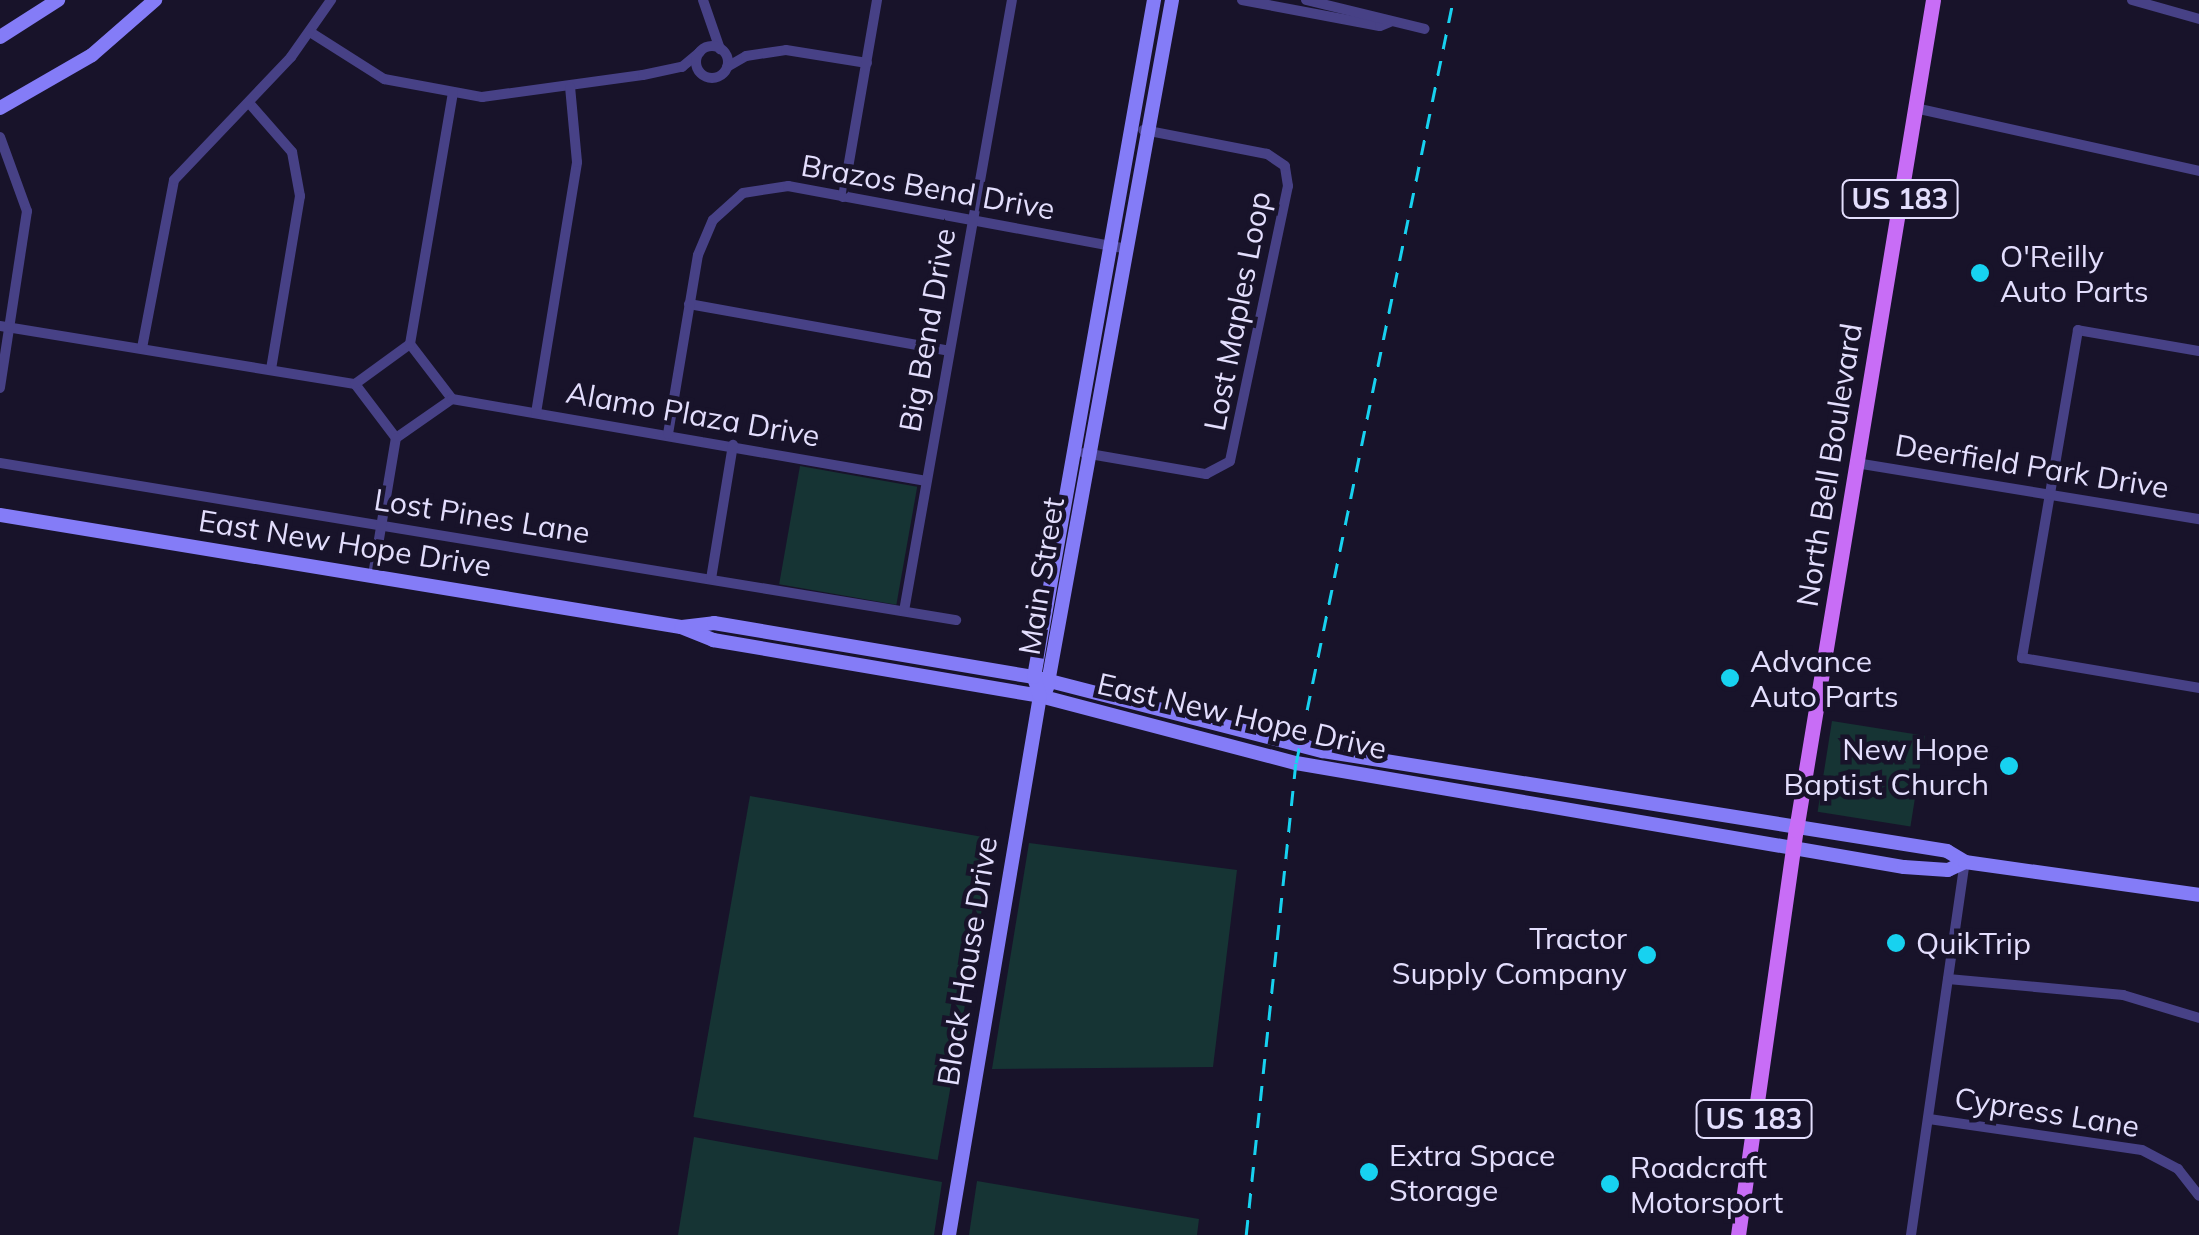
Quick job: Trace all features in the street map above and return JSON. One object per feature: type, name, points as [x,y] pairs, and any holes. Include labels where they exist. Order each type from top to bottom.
[{"type":"main road","points":[[0,37],[58,0]]},
{"type":"main road","points":[[0,108],[92,55],[156,0]]},
{"type":"main road","name":"Main Street","points":[[1040,696],[1052,682],[1108,246],[1154,0]]},
{"type":"main road","name":"Main Street","points":[[1040,696],[1034,677],[1150,132],[1172,0]]},
{"type":"main road","name":"North Bell Boulevard","points":[[1738,1235],[1796,830],[1933,0]]},
{"type":"main road","name":"East New Hope Drive","points":[[0,515],[681,627],[713,640],[1040,696],[1296,763],[1904,867],[1948,870],[1965,862]]},
{"type":"main road","name":"East New Hope Drive","points":[[681,627],[714,623],[1034,677],[1311,749],[1796,830],[1947,851],[1965,862]]},
{"type":"main road","name":"Block House Drive","points":[[950,1235],[1040,696]]},
{"type":"main road","points":[[1965,862],[2199,894]]},
{"type":"street","points":[[142,348],[174,180],[250,104],[310,32],[331,0]]},
{"type":"street","points":[[703,0],[707,21],[727,67]]},
{"type":"street","points":[[843,197],[878,0]]},
{"type":"street","name":"Big Bend Drive","points":[[904,610],[1012,0]]},
{"type":"street","points":[[1242,0],[1380,26],[1390,22]]},
{"type":"street","points":[[1306,0],[1424,29]]},
{"type":"street","points":[[2132,0],[2199,19]]},
{"type":"street","points":[[703,75],[696,62],[707,21]]},
{"type":"street","points":[[310,32],[384,79],[452,93],[508,96],[570,87],[682,66],[702,50],[746,56]]},
{"type":"street","points":[[682,66],[717,77],[746,56],[786,50],[867,63]]},
{"type":"street","points":[[536,413],[577,162],[570,87]]},
{"type":"street","points":[[355,384],[410,344],[452,93]]},
{"type":"street","points":[[250,104],[292,152],[300,196],[271,370]]},
{"type":"street","points":[[1915,108],[2199,170]]},
{"type":"street","name":"Lost Maples Loop","points":[[1080,452],[1206,474],[1230,461],[1288,186],[1285,166],[1268,154],[1132,128]]},
{"type":"street","points":[[0,137],[27,211],[5,327],[0,388]]},
{"type":"street","name":"Brazos Bend Drive","points":[[668,434],[689,304],[705,235],[727,204],[780,186],[1124,248]]},
{"type":"street","points":[[689,304],[949,351]]},
{"type":"street","points":[[5,327],[355,384],[396,438]]},
{"type":"street","points":[[2199,351],[2078,330],[2022,658],[2199,688]]},
{"type":"street","points":[[373,575],[396,438],[452,399],[410,344]]},
{"type":"street","name":"Alamo Plaza Drive","points":[[452,399],[925,480]]},
{"type":"street","points":[[711,579],[733,446]]},
{"type":"street","name":"Lost Pines Lane","points":[[0,463],[956,620]]},
{"type":"street","name":"Deerfield Park Drive","points":[[1856,463],[2199,519]]},
{"type":"street","points":[[1911,1235],[1965,862]]},
{"type":"street","points":[[1948,979],[2123,995],[2199,1018]]},
{"type":"street","name":"Cypress Lane","points":[[1929,1118],[2142,1150],[2178,1168],[2199,1196]]},
{"type":"green space","points":[[800,466],[917,487],[896,605],[779,584]]},
{"type":"green space","points":[[1832,721],[1925,736],[1910,827],[1818,812]]},
{"type":"green space","points":[[750,796],[994,839],[938,1160],[693,1117]]},
{"type":"green space","points":[[1029,843],[1237,870],[1213,1067],[992,1069]]},
{"type":"green space","points":[[694,1137],[942,1182],[934,1235],[678,1235]]},
{"type":"green space","points":[[977,1181],[1199,1219],[1197,1235],[969,1235]]},
{"type":"railway","points":[[1246,1235],[1296,763],[1453,0]]},
{"type":"place","name":"O'Reilly Auto Parts","points":[[1980,273]]},
{"type":"place","name":"Advance Auto Parts","points":[[1730,678]]},
{"type":"place","name":"New Hope Baptist Church","points":[[2009,766]]},
{"type":"place","name":"QuikTrip","points":[[1896,943]]},
{"type":"place","name":"Tractor Supply Company","points":[[1647,955]]},
{"type":"place","name":"Extra Space Storage","points":[[1369,1172]]},
{"type":"place","name":"Roadcraft Motorsport","points":[[1610,1184]]}]
